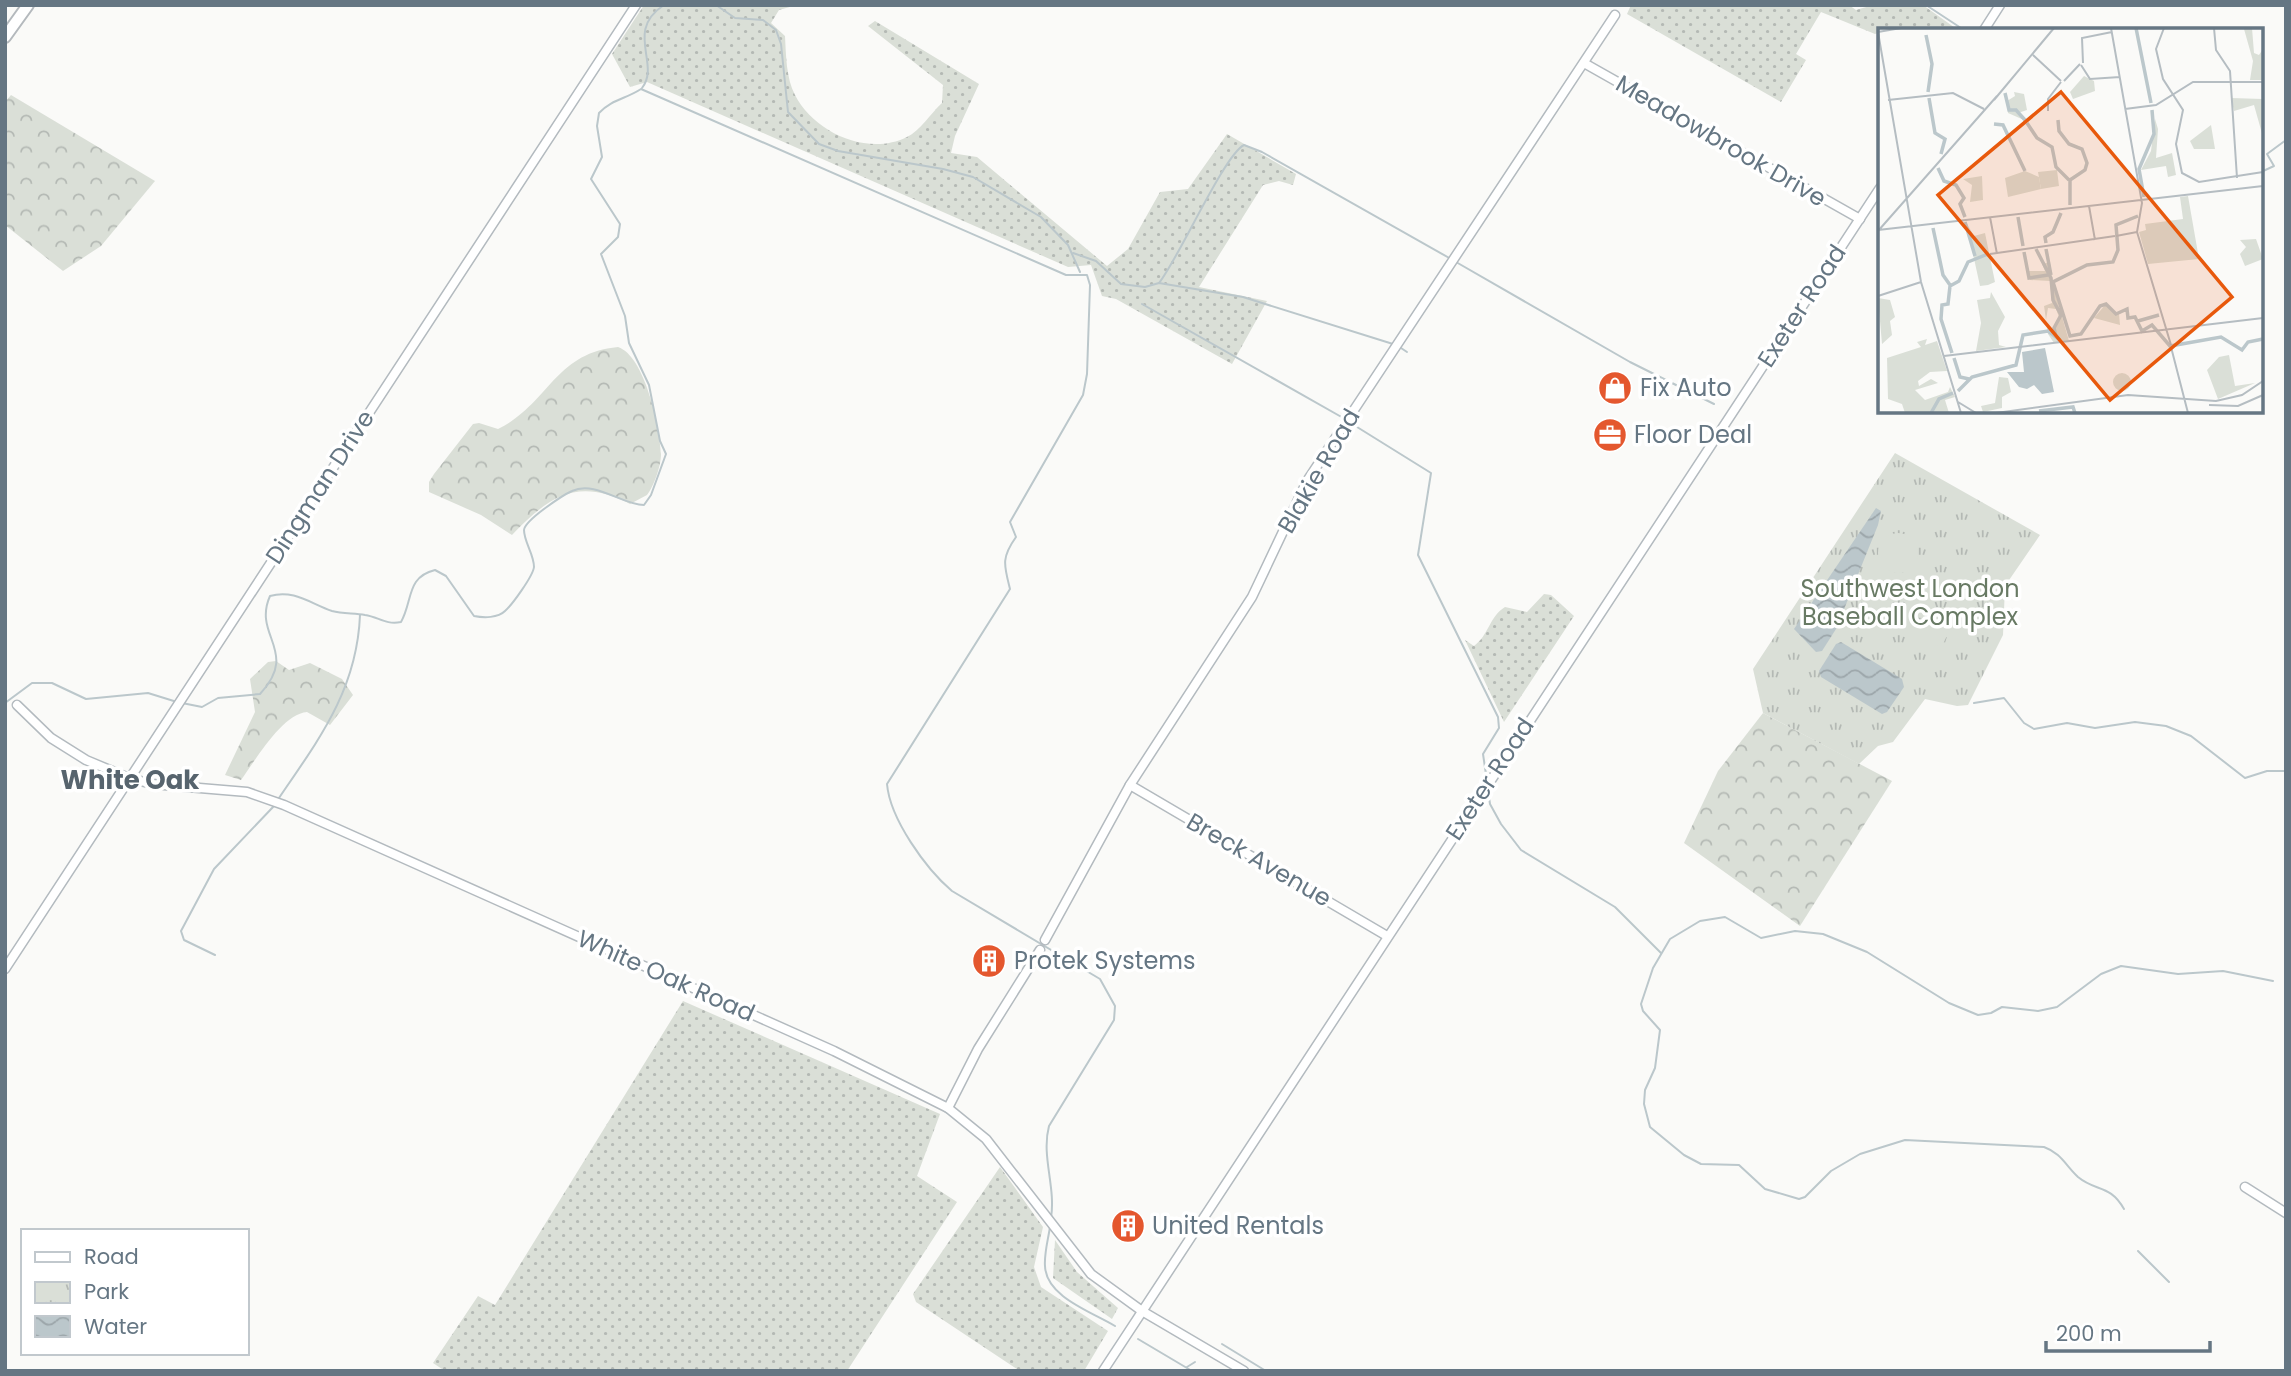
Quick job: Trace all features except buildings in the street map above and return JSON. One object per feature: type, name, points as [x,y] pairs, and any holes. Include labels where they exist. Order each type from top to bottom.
[{"type":"highway","points":[[5,37],[27,5]]},
{"type":"street","name":"Dingman Drive","points":[[5,969],[636,5]]},
{"type":"street","points":[[1985,28],[2000,5]]},
{"type":"street","name":"Blakie Road","points":[[1045,940],[1130,785],[1252,597],[1307,481],[1615,15]]},
{"type":"street","name":"Meadowbrook Drive","points":[[1584,63],[1860,219]]},
{"type":"street","name":"Exeter Road","points":[[1103,1371],[1878,191]]},
{"type":"street","name":"White Oak Road","points":[[17,705],[51,738],[86,760],[129,778],[152,784],[247,792],[284,805],[834,1051],[948,1108],[966,1119],[986,1139],[1091,1274],[1142,1311],[1244,1371]]},
{"type":"street","name":"Breck Avenue","points":[[1130,785],[1387,936]]},
{"type":"street","points":[[948,1108],[978,1049],[1040,950]]},
{"type":"street","points":[[2245,1187],[2286,1213]]},
{"type":"green space","points":[[644,5],[797,5],[779,10],[771,23],[785,36],[788,74],[795,95],[815,120],[828,130],[859,142],[875,144],[907,137],[916,131],[942,103],[943,85],[868,26],[875,21],[979,84],[955,136],[951,153],[977,157],[1107,266],[1128,249],[1160,192],[1188,189],[1227,134],[1296,174],[1293,185],[1279,181],[1263,185],[1199,287],[1267,301],[1232,364],[1116,299],[1102,296],[1091,265],[1068,267],[647,82],[630,87],[612,54]]},
{"type":"green space","points":[[1631,5],[1849,5],[1856,10],[1873,5],[1923,5],[1955,28],[1878,28],[1878,33],[1875,34],[1821,12],[1796,54],[1806,60],[1781,102],[1627,14]]},
{"type":"green space","points":[[11,95],[155,181],[101,246],[63,271],[5,225],[5,102]]},
{"type":"green space","points":[[618,347],[628,353],[643,378],[658,428],[661,459],[655,481],[647,495],[630,504],[595,492],[565,495],[539,510],[512,535],[481,515],[429,492],[429,482],[434,474],[473,424],[479,423],[498,429],[515,419],[565,369],[579,359],[597,351]]},
{"type":"green space","name":"Southwest London Baseball Complex","points":[[1895,453],[2040,535],[2005,586],[2003,635],[1968,705],[1957,706],[1925,699],[1893,742],[1878,746],[1859,764],[1763,713],[1753,669]]},
{"type":"green space","points":[[1898,533],[1912,539],[1918,553],[1912,567],[1898,573],[1884,567],[1878,553],[1884,539]]},
{"type":"green space","points":[[1544,594],[1551,595],[1574,616],[1504,722],[1465,640],[1474,646],[1505,607],[1527,612]]},
{"type":"green space","points":[[1935,610],[1948,619],[1950,629],[1944,642],[1933,647],[1913,633],[1913,626]]},
{"type":"green space","points":[[276,661],[289,670],[310,663],[342,679],[353,695],[330,725],[307,712],[298,715],[279,729],[241,780],[225,775],[255,712],[250,679],[268,662]]},
{"type":"green space","points":[[1763,713],[1892,781],[1800,926],[1684,843],[1718,771]]},
{"type":"green space","points":[[683,1001],[940,1114],[917,1176],[957,1202],[847,1371],[445,1371],[433,1363],[478,1296],[495,1305]]},
{"type":"green space","points":[[1000,1167],[1043,1227],[1034,1267],[1041,1287],[1108,1331],[1084,1371],[1020,1371],[916,1302],[913,1294]]},
{"type":"green space","points":[[1055,1240],[1077,1272],[1118,1308],[1112,1319],[1053,1278]]},
{"type":"water","points":[[1876,508],[1881,511],[1878,525],[1836,629],[1822,651],[1816,652],[1794,629]]},
{"type":"water","points":[[1841,642],[1902,679],[1904,687],[1887,712],[1882,714],[1821,677],[1819,671],[1836,644]]},
{"type":"waterway","points":[[642,88],[648,69],[644,36],[646,26],[652,15],[664,5]]},
{"type":"waterway","points":[[716,5],[735,18],[763,20],[776,30],[781,44],[788,112],[819,144],[838,151],[943,169],[973,177],[1041,217],[1068,245],[1080,272]]},
{"type":"waterway","points":[[1926,5],[1961,28]]},
{"type":"waterway","points":[[182,703],[202,707],[218,698],[260,694],[271,679],[276,666],[276,655],[266,622],[270,596],[287,594],[340,613],[401,622],[415,584],[426,573],[435,570],[446,576],[474,616],[495,616],[508,608],[533,571],[534,562],[524,530],[545,508],[567,493],[581,488],[644,505],[651,495],[666,454],[660,441],[649,385],[629,343],[625,316],[601,254],[618,237],[620,224],[591,179],[602,157],[597,126],[599,113],[641,89],[1066,275],[1087,275],[1090,285],[1087,374],[1083,395],[1010,522],[1016,537],[1005,562],[1010,589],[887,784],[902,827],[921,857],[942,882],[952,891],[1100,979],[1115,1006],[1114,1020],[1049,1126],[1047,1149],[1052,1195],[1051,1218]]},
{"type":"waterway","points":[[2263,171],[2274,166],[2267,154],[2286,140]]},
{"type":"waterway","points":[[1159,283],[1225,167],[1244,145],[1262,152],[1451,259]]},
{"type":"waterway","points":[[1073,253],[1096,261],[1121,284],[1145,287],[1159,283],[1243,297],[1393,344]]},
{"type":"waterway","points":[[1456,262],[1630,362],[1714,404]]},
{"type":"waterway","points":[[1142,304],[1345,419]]},
{"type":"waterway","points":[[1401,348],[1407,352]]},
{"type":"waterway","points":[[1349,422],[1431,473],[1418,555],[1498,717],[1499,728],[1483,754],[1487,781]]},
{"type":"waterway","points":[[279,798],[321,734],[344,690],[352,667],[360,615]]},
{"type":"waterway","points":[[5,703],[32,683],[52,683],[86,699],[148,693],[177,702]]},
{"type":"waterway","points":[[1974,703],[2004,698],[2024,723],[2034,729],[2067,723],[2095,728],[2135,722],[2166,726],[2191,736],[2245,778],[2267,771],[2286,771]]},
{"type":"waterway","points":[[1488,790],[1490,804],[1521,850],[1615,907],[1661,953]]},
{"type":"waterway","points":[[215,955],[184,940],[181,931],[214,869],[274,806]]},
{"type":"waterway","points":[[2124,1209],[2108,1192],[2085,1182],[2059,1156],[2044,1147],[1905,1140],[1860,1154],[1831,1171],[1805,1197],[1799,1199],[1765,1189],[1739,1165],[1701,1164],[1684,1155],[1650,1127],[1644,1104],[1645,1090],[1655,1068],[1660,1030],[1643,1011],[1641,1004],[1653,968],[1670,939],[1700,921],[1725,917],[1761,938],[1795,931],[1823,934],[1867,952],[1949,1003],[1978,1015],[1991,1013],[2002,1007],[2038,1011],[2057,1007],[2101,974],[2121,966],[2178,974],[2223,971],[2273,981]]},
{"type":"waterway","points":[[1050,1227],[1045,1266],[1047,1277],[1062,1295],[1115,1326]]},
{"type":"waterway","points":[[2138,1251],[2169,1282]]},
{"type":"waterway","points":[[1138,1339],[1192,1371]]},
{"type":"waterway","points":[[1222,1344],[1266,1371]]},
{"type":"waterway","points":[[1187,1367],[1195,1362]]},
{"type":"place","name":"Fix Auto","points":[[1615,388]]},
{"type":"place","name":"Floor Deal","points":[[1610,435]]},
{"type":"place","name":"Protek Systems","points":[[989,961]]},
{"type":"place","name":"United Rentals","points":[[1128,1226]]},
{"type":"district","name":"White Oak","points":[[130,780]]}]
